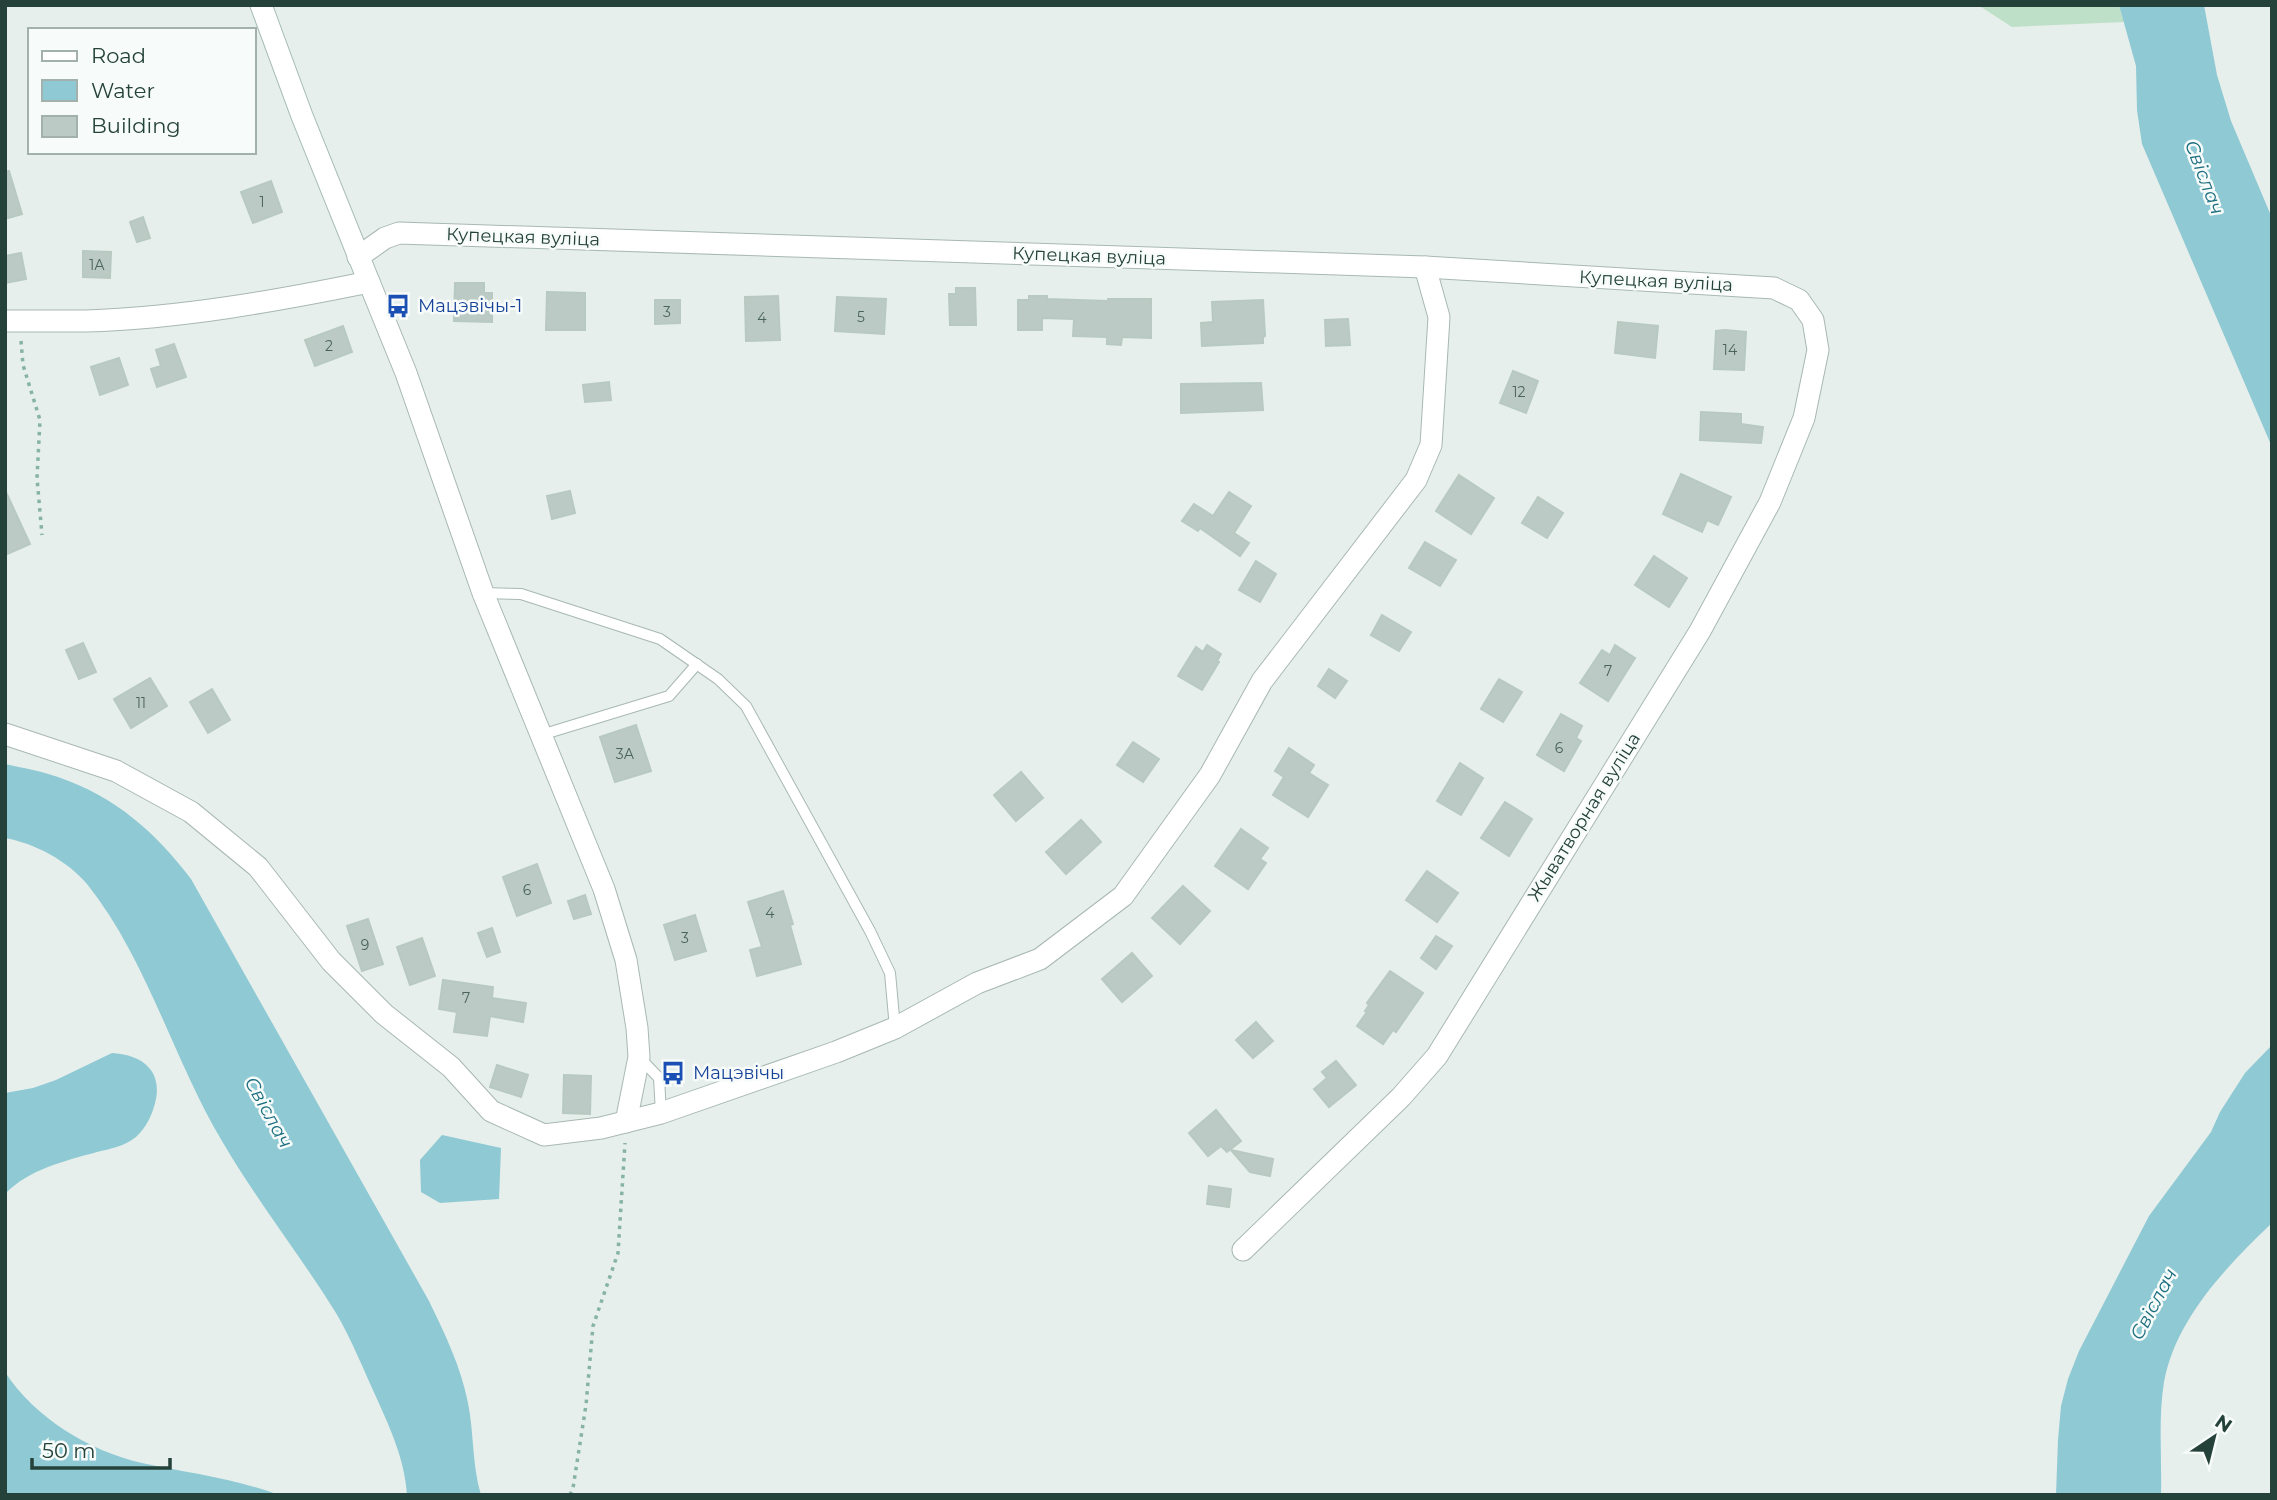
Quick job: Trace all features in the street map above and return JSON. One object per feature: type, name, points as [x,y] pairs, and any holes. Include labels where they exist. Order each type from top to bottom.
[{"type":"street","points":[[261,5],[358,257],[406,373],[483,593],[604,889],[622,948],[637,1028],[639,1058],[626,1122]]},
{"type":"street","name":"Купецкая вуліца","points":[[358,257],[385,238],[399,233],[1424,267],[1774,288],[1799,299],[1813,320]]},
{"type":"street","points":[[5,734],[116,771],[191,812],[258,867],[331,961],[384,1014],[451,1067],[491,1111],[544,1135],[626,1122],[661,1113],[836,1052],[895,1028],[977,983],[1040,959],[1123,896],[1210,775],[1262,681],[1416,480],[1431,446],[1439,317],[1424,267]]},
{"type":"street","points":[[13,321],[88,321],[198,311],[254,304],[369,282]]},
{"type":"street","name":"Жыватворная вуліца","points":[[1242,1250],[1401,1097],[1437,1056],[1693,642],[1770,502],[1804,418],[1818,350],[1813,320]]},
{"type":"lane","points":[[483,593],[520,594],[660,639],[718,679],[746,706],[890,973],[895,1028]]},
{"type":"lane","points":[[541,735],[669,696],[697,664]]},
{"type":"lane","points":[[639,1058],[659,1078],[661,1113]]},
{"type":"path","points":[[13,321],[40,420],[37,478],[41,535]]},
{"type":"path","points":[[570,1495],[586,1405],[593,1326],[618,1253],[626,1122]]},
{"type":"green space","points":[[1978,5],[2119,5],[2124,22],[2012,27]]},
{"type":"water","name":"Свіслач","points":[[2119,5],[2204,5],[2217,75],[2231,121],[2272,218],[2272,447],[2142,144],[2137,110],[2136,66]]},
{"type":"water","name":"Свіслач","points":[[5,764],[58,777],[79,785],[116,806],[148,831],[191,879],[441,1326],[465,1390],[481,1495],[407,1495],[392,1434],[347,1334],[322,1291],[222,1141],[127,944],[87,884],[70,868],[39,849],[5,838]]},
{"type":"water","name":"Свіслач","points":[[2272,1045],[2272,1223],[2221,1275],[2206,1295],[2180,1336],[2170,1359],[2161,1410],[2161,1495],[2056,1495],[2061,1406],[2079,1351],[2149,1216],[2211,1132],[2220,1112],[2245,1073]]},
{"type":"water","points":[[112,1053],[137,1059],[146,1065],[154,1076],[156,1099],[143,1129],[136,1137],[122,1145],[36,1172],[5,1194],[5,1093],[56,1080]]},
{"type":"water","points":[[442,1135],[501,1148],[499,1199],[440,1203],[421,1192],[420,1160]]},
{"type":"water","points":[[5,1372],[17,1389],[48,1418],[102,1450],[122,1458],[228,1480],[279,1495],[5,1495]]},
{"type":"building","points":[[9,171],[22,214],[8,218],[5,210],[5,172]]},
{"type":"building","points":[[271,181],[282,212],[253,223],[241,192]]},
{"type":"building","points":[[143,217],[150,238],[137,242],[130,222]]},
{"type":"building","points":[[83,251],[111,252],[110,278],[83,277]]},
{"type":"building","points":[[21,253],[26,279],[5,283],[5,256]]},
{"type":"building","points":[[455,283],[484,283],[484,293],[492,293],[492,322],[454,321]]},
{"type":"building","points":[[956,288],[975,288],[976,325],[950,325],[949,294],[956,294]]},
{"type":"building","points":[[547,292],[585,293],[585,330],[546,330]]},
{"type":"building","points":[[778,296],[780,340],[746,341],[745,297]]},
{"type":"building","points":[[1029,296],[1108,301],[1151,299],[1151,338],[1122,337],[1121,345],[1107,344],[1107,337],[1073,336],[1074,319],[1042,318],[1042,330],[1018,330],[1018,300],[1029,300]]},
{"type":"building","points":[[837,297],[886,299],[884,334],[835,331]]},
{"type":"building","points":[[655,300],[680,300],[680,323],[655,324]]},
{"type":"building","points":[[1263,300],[1263,343],[1202,346],[1201,323],[1213,322],[1212,302]]},
{"type":"building","points":[[1348,319],[1350,345],[1326,346],[1325,320]]},
{"type":"building","points":[[1618,322],[1658,326],[1655,358],[1615,353]]},
{"type":"building","points":[[343,326],[352,352],[315,366],[305,340]]},
{"type":"building","points":[[1716,331],[1746,332],[1744,370],[1714,369]]},
{"type":"building","points":[[174,344],[186,377],[157,387],[151,369],[161,366],[156,350]]},
{"type":"building","points":[[119,358],[128,385],[100,395],[91,367]]},
{"type":"building","points":[[1513,371],[1538,381],[1526,413],[1500,403]]},
{"type":"building","points":[[609,382],[611,400],[585,402],[583,385]]},
{"type":"building","points":[[1261,383],[1263,410],[1181,413],[1181,384]]},
{"type":"building","points":[[1701,412],[1741,414],[1741,424],[1763,427],[1761,443],[1700,440]]},
{"type":"building","points":[[1681,474],[1731,497],[1718,525],[1707,520],[1702,532],[1663,514]]},
{"type":"building","points":[[1459,475],[1494,498],[1471,534],[1436,511]]},
{"type":"building","points":[[5,490],[30,544],[5,555]]},
{"type":"building","points":[[570,491],[575,513],[552,519],[547,496]]},
{"type":"building","points":[[1229,492],[1251,506],[1234,533],[1249,543],[1240,556],[1200,528],[1198,531],[1182,521],[1194,504],[1213,516]]},
{"type":"building","points":[[1538,497],[1563,513],[1547,538],[1522,523]]},
{"type":"building","points":[[1425,542],[1456,560],[1440,586],[1409,568]]},
{"type":"building","points":[[1654,556],[1687,578],[1669,607],[1635,585]]},
{"type":"building","points":[[1256,561],[1276,574],[1260,602],[1239,590]]},
{"type":"building","points":[[1382,615],[1411,632],[1399,651],[1371,635]]},
{"type":"building","points":[[83,643],[96,672],[79,679],[66,650]]},
{"type":"building","points":[[1207,645],[1221,654],[1202,690],[1178,676],[1196,647],[1203,652]]},
{"type":"building","points":[[1615,645],[1635,658],[1608,701],[1580,683],[1602,650],[1610,655]]},
{"type":"building","points":[[1329,669],[1347,681],[1335,698],[1318,686]]},
{"type":"building","points":[[150,678],[167,706],[131,728],[114,699]]},
{"type":"building","points":[[1499,679],[1522,692],[1503,722],[1481,709]]},
{"type":"building","points":[[212,689],[230,720],[208,733],[190,702]]},
{"type":"building","points":[[1561,714],[1582,726],[1576,738],[1581,741],[1564,771],[1537,755]]},
{"type":"building","points":[[636,725],[651,771],[615,782],[600,737]]},
{"type":"building","points":[[1133,742],[1159,759],[1143,782],[1117,765]]},
{"type":"building","points":[[1289,748],[1314,765],[1309,773],[1328,785],[1308,817],[1273,795],[1284,777],[1275,771]]},
{"type":"building","points":[[1460,763],[1483,778],[1461,815],[1437,801]]},
{"type":"building","points":[[1021,772],[1043,798],[1016,821],[994,795]]},
{"type":"building","points":[[1505,802],[1532,819],[1509,856],[1481,838]]},
{"type":"building","points":[[1081,820],[1101,842],[1066,874],[1046,852]]},
{"type":"building","points":[[1241,829],[1268,848],[1260,859],[1266,863],[1248,889],[1215,866]]},
{"type":"building","points":[[537,864],[551,903],[517,916],[503,877]]},
{"type":"building","points":[[1427,871],[1458,893],[1437,922],[1406,900]]},
{"type":"building","points":[[1183,886],[1210,911],[1180,944],[1152,918]]},
{"type":"building","points":[[783,891],[801,964],[757,976],[750,950],[762,947],[748,902]]},
{"type":"building","points":[[585,895],[591,914],[574,919],[568,901]]},
{"type":"building","points":[[695,915],[706,951],[675,960],[664,925]]},
{"type":"building","points":[[368,919],[383,964],[362,971],[347,926]]},
{"type":"building","points":[[492,928],[500,952],[487,957],[478,933]]},
{"type":"building","points":[[1436,936],[1452,946],[1436,969],[1421,958]]},
{"type":"building","points":[[422,938],[435,976],[410,985],[397,947]]},
{"type":"building","points":[[1132,953],[1152,976],[1122,1002],[1102,979]]},
{"type":"building","points":[[1390,971],[1423,993],[1396,1032],[1393,1030],[1383,1044],[1357,1026],[1367,1012],[1367,1003]]},
{"type":"building","points":[[443,980],[493,987],[492,998],[526,1003],[523,1022],[490,1016],[487,1036],[454,1032],[457,1012],[439,1009]]},
{"type":"building","points":[[1256,1022],[1273,1041],[1253,1058],[1236,1040]]},
{"type":"building","points":[[1336,1061],[1356,1085],[1329,1107],[1314,1089],[1327,1078],[1322,1072]]},
{"type":"building","points":[[497,1065],[528,1075],[521,1097],[490,1087]]},
{"type":"building","points":[[564,1075],[591,1076],[590,1114],[563,1113]]},
{"type":"building","points":[[1216,1110],[1241,1141],[1227,1152],[1221,1146],[1208,1156],[1189,1133]]},
{"type":"building","points":[[1231,1150],[1273,1159],[1270,1176],[1250,1172]]},
{"type":"building","points":[[1209,1186],[1231,1189],[1229,1207],[1207,1204]]},
{"type":"place","name":"Мацэвічы-1","points":[[398,306]]},
{"type":"place","name":"Мацэвічы","points":[[673,1073]]}]
